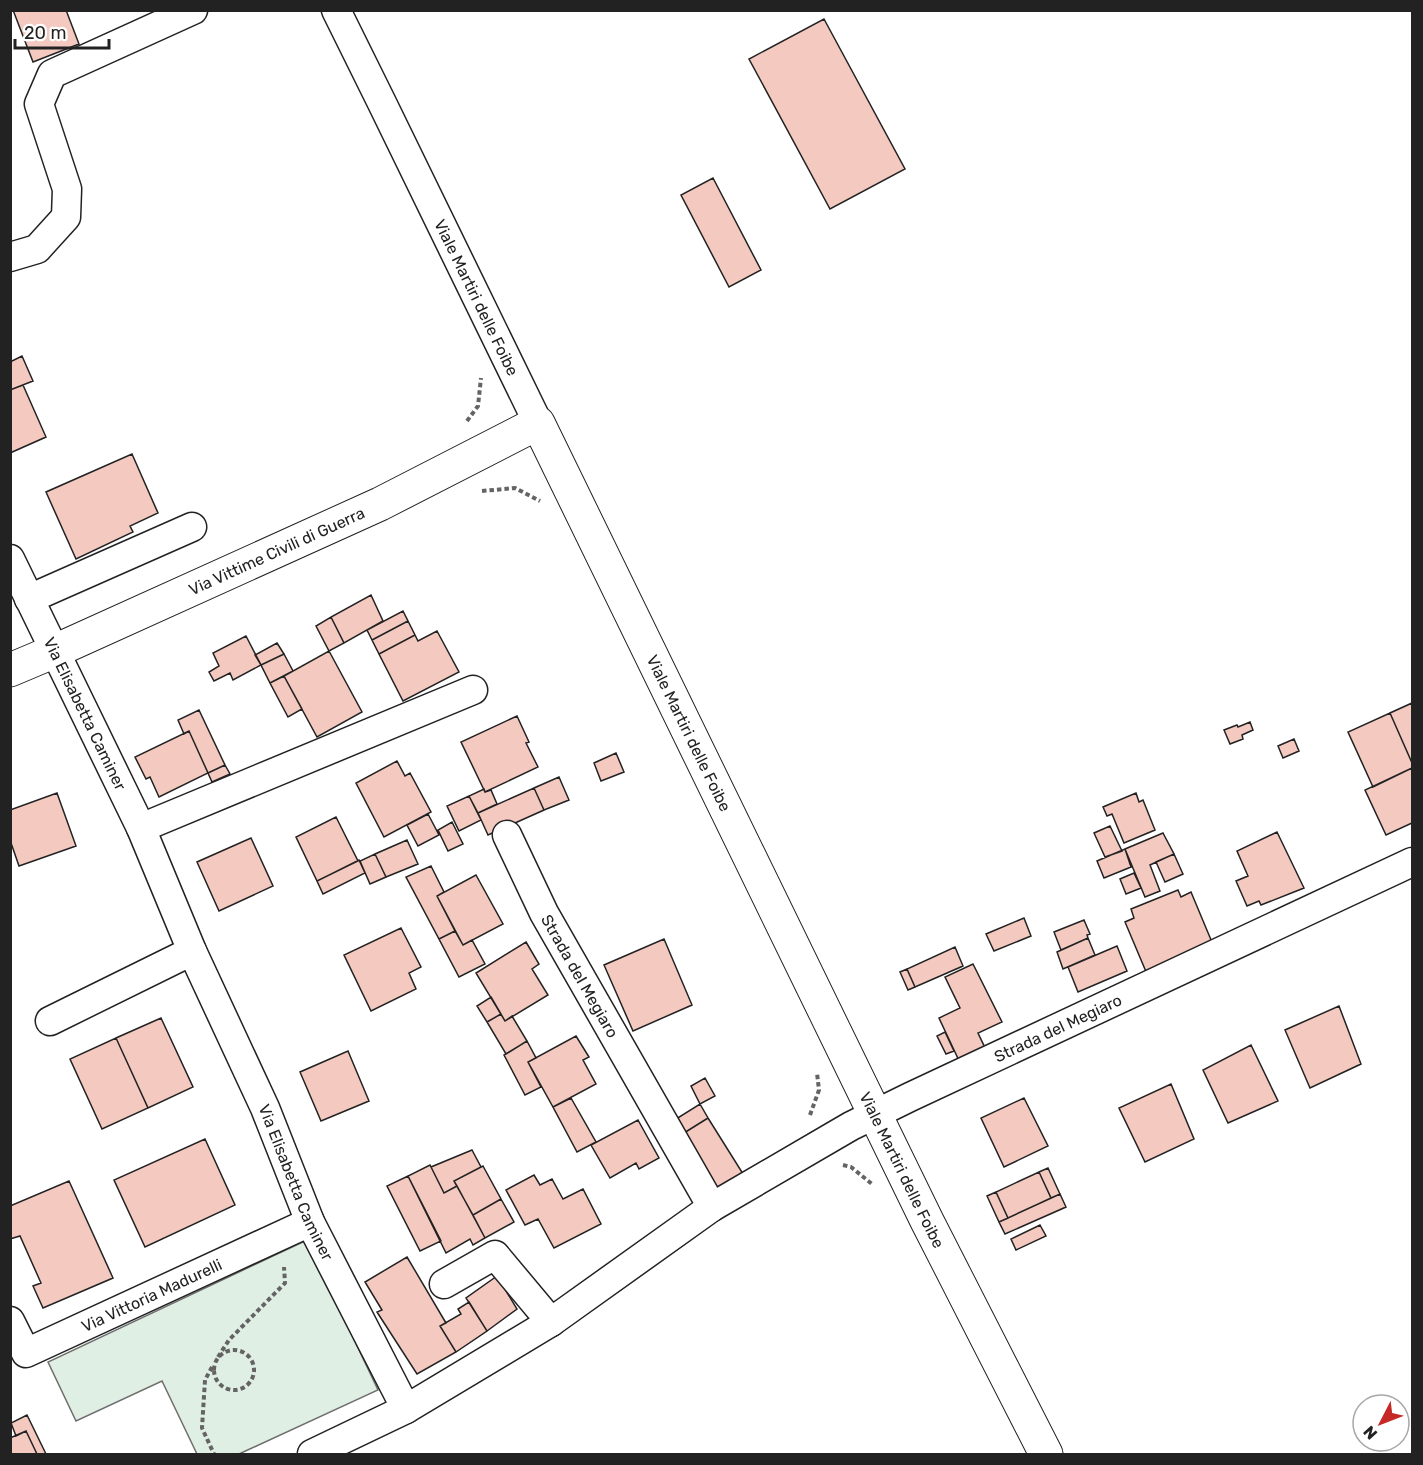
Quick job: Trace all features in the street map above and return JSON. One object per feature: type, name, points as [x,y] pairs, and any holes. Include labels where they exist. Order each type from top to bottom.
[{"type":"street","points":[[10,257],[37,249],[66,217],[67,189],[39,104],[52,74],[193,10]]},
{"type":"street","name":"Viale Martiri delle Foibe","points":[[336,10],[927,1221],[1046,1455]]},
{"type":"street","name":"Via Vittime Civili di Guerra","points":[[10,670],[380,504],[538,423]]},
{"type":"street","points":[[29,599],[192,528]]},
{"type":"street","name":"Via Elisabetta Caminer","points":[[10,559],[141,828],[192,951],[265,1108],[310,1222],[406,1408]]},
{"type":"street","points":[[141,828],[473,690]]},
{"type":"street","name":"Strada del Megiaro","points":[[507,836],[544,913],[712,1207]]},
{"type":"street","name":"Strada del Megiaro","points":[[312,1455],[406,1408],[551,1322],[712,1207],[875,1114],[1413,862]]},
{"type":"street","points":[[50,1021],[192,951]]},
{"type":"street","name":"Via Vittoria Madurelli","points":[[10,1321],[26,1353],[310,1222]]},
{"type":"street","points":[[444,1284],[495,1255],[551,1322]]},
{"type":"path","points":[[465,425],[478,406],[482,368]]},
{"type":"path","points":[[472,494],[482,490],[515,488],[542,502]]},
{"type":"path","points":[[808,1124],[819,1090],[817,1070]]},
{"type":"path","points":[[214,1455],[202,1428],[205,1380],[229,1341],[285,1283],[285,1267],[278,1237]]},
{"type":"path","points":[[214,1363],[214,1377],[217,1383],[229,1390],[242,1389],[252,1379],[254,1366],[248,1354],[235,1349],[218,1357]]},
{"type":"green space","points":[[307,1240],[378,1390],[239,1454],[197,1454],[162,1381],[76,1421],[48,1362]]},
{"type":"building","points":[[13,10],[66,10],[79,44],[33,62]]},
{"type":"building","points":[[824,19],[905,169],[830,209],[749,59]]},
{"type":"building","points":[[713,178],[761,270],[729,287],[681,195]]},
{"type":"building","points":[[22,356],[33,381],[10,390],[10,362]]},
{"type":"building","points":[[23,385],[46,437],[10,453],[10,390]]},
{"type":"building","points":[[132,454],[158,513],[130,526],[133,532],[76,559],[46,492]]},
{"type":"building","points":[[371,595],[383,621],[344,643],[331,617]]},
{"type":"building","points":[[403,611],[408,621],[372,640],[367,630]]},
{"type":"building","points":[[331,617],[344,643],[329,651],[316,626]]},
{"type":"building","points":[[408,621],[415,635],[379,654],[372,640]]},
{"type":"building","points":[[437,631],[459,672],[403,701],[379,654],[415,635],[418,641]]},
{"type":"building","points":[[246,636],[261,665],[233,680],[230,673],[214,681],[209,672],[219,666],[213,653]]},
{"type":"building","points":[[277,643],[284,654],[261,665],[255,655]]},
{"type":"building","points":[[329,651],[362,712],[317,737],[284,676]]},
{"type":"building","points":[[284,654],[293,671],[270,683],[261,665]]},
{"type":"building","points":[[284,676],[302,709],[288,717],[270,683]]},
{"type":"building","points":[[1412,703],[1412,763],[1390,713]]},
{"type":"building","points":[[199,710],[225,765],[208,773],[189,731],[184,734],[178,720]]},
{"type":"building","points":[[1390,713],[1412,763],[1412,768],[1373,787],[1348,732]]},
{"type":"building","points":[[517,716],[529,742],[526,743],[538,767],[485,792],[461,742]]},
{"type":"building","points":[[1250,722],[1253,730],[1242,735],[1243,739],[1230,744],[1224,730]]},
{"type":"building","points":[[189,731],[208,773],[159,797],[150,777],[146,779],[135,757]]},
{"type":"building","points":[[1294,739],[1299,751],[1283,758],[1278,746]]},
{"type":"building","points":[[616,753],[624,772],[601,781],[594,763]]},
{"type":"building","points":[[397,761],[405,776],[410,773],[431,812],[384,837],[356,783]]},
{"type":"building","points":[[225,765],[230,774],[212,782],[208,773]]},
{"type":"building","points":[[1412,768],[1412,823],[1386,835],[1365,790]]},
{"type":"building","points":[[559,777],[569,800],[544,810],[534,788]]},
{"type":"building","points":[[534,788],[544,810],[488,835],[478,813]]},
{"type":"building","points":[[484,789],[485,792],[491,790],[497,804],[478,813],[469,796]]},
{"type":"building","points":[[57,793],[76,846],[19,866],[10,840],[10,810]]},
{"type":"building","points":[[1136,793],[1139,802],[1143,800],[1155,830],[1124,843],[1112,814],[1107,816],[1103,807]]},
{"type":"building","points":[[469,796],[481,820],[459,831],[447,806]]},
{"type":"building","points":[[428,814],[439,835],[418,846],[407,825]]},
{"type":"building","points":[[336,817],[358,861],[317,881],[296,837]]},
{"type":"building","points":[[452,822],[463,844],[448,851],[438,830]]},
{"type":"building","points":[[1110,826],[1122,851],[1105,857],[1094,833]]},
{"type":"building","points":[[1277,832],[1304,888],[1261,905],[1259,901],[1247,906],[1236,881],[1248,876],[1237,851]]},
{"type":"building","points":[[1163,833],[1174,854],[1150,865],[1160,891],[1145,897],[1125,849]]},
{"type":"building","points":[[251,838],[273,886],[219,911],[197,862]]},
{"type":"building","points":[[407,840],[418,864],[386,877],[375,854]]},
{"type":"building","points":[[1125,849],[1131,867],[1104,878],[1097,861]]},
{"type":"building","points":[[375,854],[386,877],[370,884],[360,861]]},
{"type":"building","points":[[1174,854],[1183,874],[1165,882],[1156,862]]},
{"type":"building","points":[[359,860],[365,873],[323,894],[317,881]]},
{"type":"building","points":[[431,866],[444,892],[437,896],[455,931],[439,939],[406,877]]},
{"type":"building","points":[[1134,873],[1141,888],[1126,894],[1120,879]]},
{"type":"building","points":[[476,875],[503,924],[463,945],[437,896]]},
{"type":"building","points":[[1178,890],[1181,897],[1191,892],[1214,947],[1147,974],[1125,922],[1134,918],[1131,909]]},
{"type":"building","points":[[1024,918],[1031,936],[994,951],[986,934]]},
{"type":"building","points":[[1084,920],[1090,934],[1087,935],[1088,938],[1061,950],[1054,932]]},
{"type":"building","points":[[401,928],[421,967],[409,973],[416,989],[371,1011],[344,955]]},
{"type":"building","points":[[455,931],[463,945],[472,940],[485,964],[459,977],[439,939]]},
{"type":"building","points":[[1088,938],[1095,955],[1063,969],[1057,952]]},
{"type":"building","points":[[664,939],[692,1005],[633,1031],[604,965]]},
{"type":"building","points":[[526,942],[539,964],[532,969],[548,995],[505,1021],[476,973]]},
{"type":"building","points":[[1117,946],[1127,971],[1078,992],[1068,967]]},
{"type":"building","points":[[955,947],[963,966],[915,987],[907,969]]},
{"type":"building","points":[[973,964],[1002,1022],[978,1033],[988,1054],[962,1067],[939,1018],[960,1008],[945,977]]},
{"type":"building","points":[[907,969],[915,987],[908,990],[900,972]]},
{"type":"building","points":[[491,997],[501,1014],[487,1022],[477,1006]]},
{"type":"building","points":[[1339,1006],[1361,1064],[1310,1088],[1285,1030]]},
{"type":"building","points":[[501,1014],[505,1021],[512,1016],[527,1041],[506,1054],[487,1022]]},
{"type":"building","points":[[161,1018],[193,1087],[148,1108],[116,1038]]},
{"type":"building","points":[[945,1032],[954,1051],[946,1054],[937,1036]]},
{"type":"building","points":[[576,1036],[589,1057],[583,1060],[596,1084],[553,1107],[528,1062]]},
{"type":"building","points":[[116,1038],[148,1108],[102,1129],[70,1059]]},
{"type":"building","points":[[527,1041],[536,1058],[528,1062],[541,1087],[525,1095],[504,1055]]},
{"type":"building","points":[[1251,1045],[1278,1101],[1228,1123],[1203,1070]]},
{"type":"building","points":[[348,1051],[369,1101],[321,1121],[300,1072]]},
{"type":"building","points":[[705,1078],[715,1096],[700,1104],[691,1086]]},
{"type":"building","points":[[1171,1084],[1194,1139],[1145,1162],[1119,1108]]},
{"type":"building","points":[[571,1098],[596,1142],[577,1152],[553,1107]]},
{"type":"building","points":[[1024,1098],[1048,1146],[1004,1167],[981,1118]]},
{"type":"building","points":[[700,1104],[708,1118],[684,1133],[676,1119]]},
{"type":"building","points":[[708,1118],[745,1177],[719,1192],[684,1133]]},
{"type":"building","points":[[638,1120],[659,1158],[639,1169],[636,1163],[610,1178],[591,1145]]},
{"type":"building","points":[[205,1139],[235,1205],[145,1247],[114,1180]]},
{"type":"building","points":[[472,1150],[481,1167],[454,1181],[457,1186],[444,1193],[431,1167]]},
{"type":"building","points":[[430,1165],[444,1193],[457,1186],[485,1238],[473,1245],[470,1239],[446,1253],[408,1176]]},
{"type":"building","points":[[483,1166],[501,1199],[473,1215],[454,1181]]},
{"type":"building","points":[[1048,1168],[1060,1194],[1051,1198],[1039,1172]]},
{"type":"building","points":[[1039,1172],[1051,1198],[1008,1218],[996,1192]]},
{"type":"building","points":[[534,1175],[540,1185],[552,1179],[563,1199],[583,1189],[601,1224],[554,1248],[538,1219],[525,1225],[506,1190]]},
{"type":"building","points":[[408,1176],[441,1241],[420,1251],[387,1186]]},
{"type":"building","points":[[69,1181],[113,1278],[43,1308],[33,1286],[41,1283],[20,1236],[10,1239],[10,1206]]},
{"type":"building","points":[[996,1192],[1008,1218],[999,1222],[987,1196]]},
{"type":"building","points":[[1060,1194],[1066,1207],[1005,1234],[999,1222]]},
{"type":"building","points":[[501,1199],[514,1222],[485,1238],[473,1215]]},
{"type":"building","points":[[1040,1225],[1046,1236],[1016,1250],[1011,1239]]},
{"type":"building","points":[[407,1257],[446,1323],[440,1326],[456,1352],[417,1374],[377,1312],[382,1310],[365,1282]]},
{"type":"building","points":[[497,1276],[517,1309],[487,1331],[466,1298]]},
{"type":"building","points":[[469,1302],[487,1331],[456,1352],[440,1326],[461,1314],[458,1309]]},
{"type":"building","points":[[27,1415],[46,1454],[37,1454],[26,1431],[16,1436],[11,1423]]},
{"type":"building","points":[[26,1431],[37,1454],[10,1454],[10,1438]]}]
